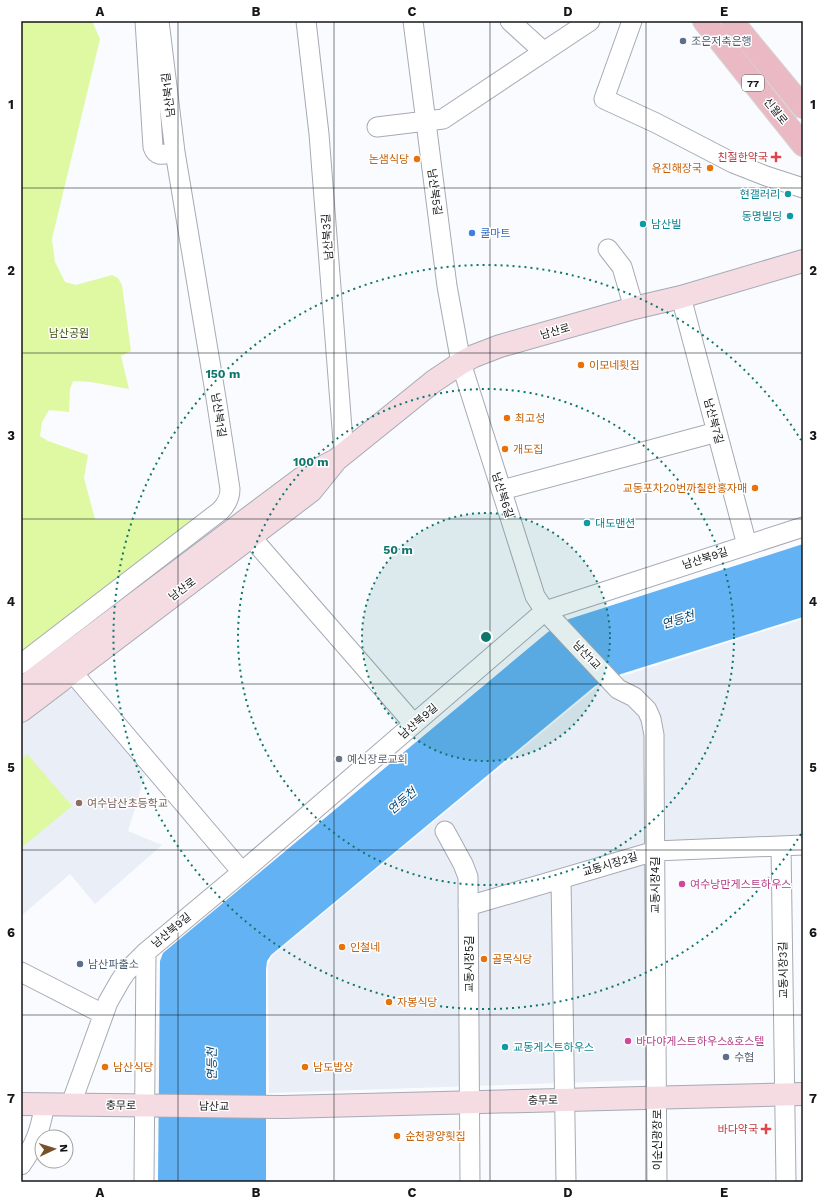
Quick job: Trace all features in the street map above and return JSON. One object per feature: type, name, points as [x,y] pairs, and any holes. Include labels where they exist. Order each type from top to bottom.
[{"type":"main road","name":"신월로","points":[[704,21],[803,145]]},
{"type":"main road","name":"77","points":[[732,21],[803,107]]},
{"type":"street","points":[[145,21],[153,147],[154,151],[160,155],[175,152]]},
{"type":"street","name":"남산북1길","points":[[21,664],[220,511],[228,502],[230,495],[215,390],[175,152],[159,21]]},
{"type":"street","name":"남산북3길","points":[[306,21],[319,134],[340,457]]},
{"type":"street","name":"남산북5길","points":[[413,21],[447,286],[461,363]]},
{"type":"street","points":[[510,21],[544,52]]},
{"type":"street","points":[[377,127],[443,119],[590,21]]},
{"type":"street","points":[[632,21],[604,99],[656,123],[732,163],[803,188]]},
{"type":"street","points":[[608,249],[622,267],[634,308]]},
{"type":"street","name":"남산로","points":[[21,689],[302,478],[340,457],[434,381],[461,363],[490,350],[634,308],[681,297],[803,261]]},
{"type":"street","name":"남산북7길","points":[[681,297],[747,545]]},
{"type":"street","name":"남산북6길","points":[[461,363],[536,596],[550,616]]},
{"type":"street","points":[[502,490],[717,432]]},
{"type":"street","name":"남산로","points":[[21,711],[311,491],[340,457]]},
{"type":"street","name":"남산북9길","points":[[145,1105],[146,952],[242,872],[414,724],[550,616],[747,545],[803,527]]},
{"type":"street","points":[[251,537],[414,724]]},
{"type":"street","name":"남산1교","points":[[550,616],[618,689]]},
{"type":"street","points":[[72,672],[242,872]]},
{"type":"street","name":"교동시장4길","points":[[618,689],[634,697],[644,706],[650,714],[654,735],[657,1098]]},
{"type":"street","name":"교동시장5길","points":[[445,831],[467,872],[468,882],[470,1182]]},
{"type":"street","name":"교동시장2길","points":[[468,906],[655,851],[803,845]]},
{"type":"street","name":"교동시장3길","points":[[781,846],[794,1094],[786,1182]]},
{"type":"street","points":[[561,879],[566,1182]]},
{"type":"street","points":[[71,1104],[108,1002],[126,972],[146,952]]},
{"type":"street","points":[[21,972],[103,1014]]},
{"type":"street","name":"충무로","points":[[282,1107],[794,1094]]},
{"type":"street","name":"이순신광장로","points":[[657,1098],[658,1182]]},
{"type":"street","name":"충무로","points":[[21,1104],[145,1105],[144,1182]]},
{"type":"street","points":[[21,1165],[29,1154],[40,1130],[45,1104]]},
{"type":"street","name":"남산교","points":[[145,1105],[282,1107]]},
{"type":"shaded area","points":[[803,619],[803,838],[648,843],[649,1080],[269,1093],[268,965],[272,956],[597,687],[623,676]]},
{"type":"shaded area","name":"여수남산초등학교","points":[[73,689],[145,775],[128,831],[162,845],[95,904],[70,874],[21,916],[21,722],[60,693]]},
{"type":"green space","name":"남산공원","points":[[21,21],[92,21],[100,39],[52,239],[55,262],[65,282],[76,285],[112,275],[118,278],[122,285],[131,351],[121,356],[129,389],[91,382],[73,381],[70,389],[69,412],[49,410],[42,422],[40,436],[48,441],[88,455],[84,478],[95,519],[193,519],[21,654]]},
{"type":"green space","points":[[27,754],[72,806],[21,848],[21,761]]},
{"type":"water","name":"연등천","points":[[803,544],[803,617],[621,674],[595,686],[271,955],[267,961],[266,969],[266,1182],[158,1182],[160,961],[163,953],[548,632],[569,619]]},
{"type":"place","name":"조은저축은행","points":[[683,41]]},
{"type":"place","name":"친절한약국","points":[[776,157]]},
{"type":"place","name":"논샘식당","points":[[417,159]]},
{"type":"place","name":"유진해장국","points":[[710,168]]},
{"type":"place","name":"현갤러리","points":[[788,194]]},
{"type":"place","name":"동명빌딩","points":[[790,216]]},
{"type":"place","name":"남산빌","points":[[643,224]]},
{"type":"place","name":"쿨마트","points":[[472,233]]},
{"type":"place","name":"이모네횟집","points":[[581,365]]},
{"type":"place","name":"최고성","points":[[507,418]]},
{"type":"place","name":"개도집","points":[[505,449]]},
{"type":"place","name":"교동포차20번까칠한홍자매","points":[[755,488]]},
{"type":"place","name":"대도맨션","points":[[587,523]]},
{"type":"place","name":"예신장로교회","points":[[339,759]]},
{"type":"place","name":"여수남산초등학교","points":[[79,803]]},
{"type":"place","name":"여수낭만게스트하우스","points":[[682,884]]},
{"type":"place","name":"인철네","points":[[342,947]]},
{"type":"place","name":"골목식당","points":[[484,959]]},
{"type":"place","name":"남산파출소","points":[[80,964]]},
{"type":"place","name":"자봉식당","points":[[389,1002]]},
{"type":"place","name":"바다야게스트하우스&호스텔","points":[[628,1041]]},
{"type":"place","name":"교동게스트하우스","points":[[505,1047]]},
{"type":"place","name":"수협","points":[[726,1057]]},
{"type":"place","name":"남산식당","points":[[105,1067]]},
{"type":"place","name":"남도밥상","points":[[305,1067]]},
{"type":"place","name":"바다약국","points":[[766,1129]]},
{"type":"place","name":"순천광양횟집","points":[[397,1136]]}]
